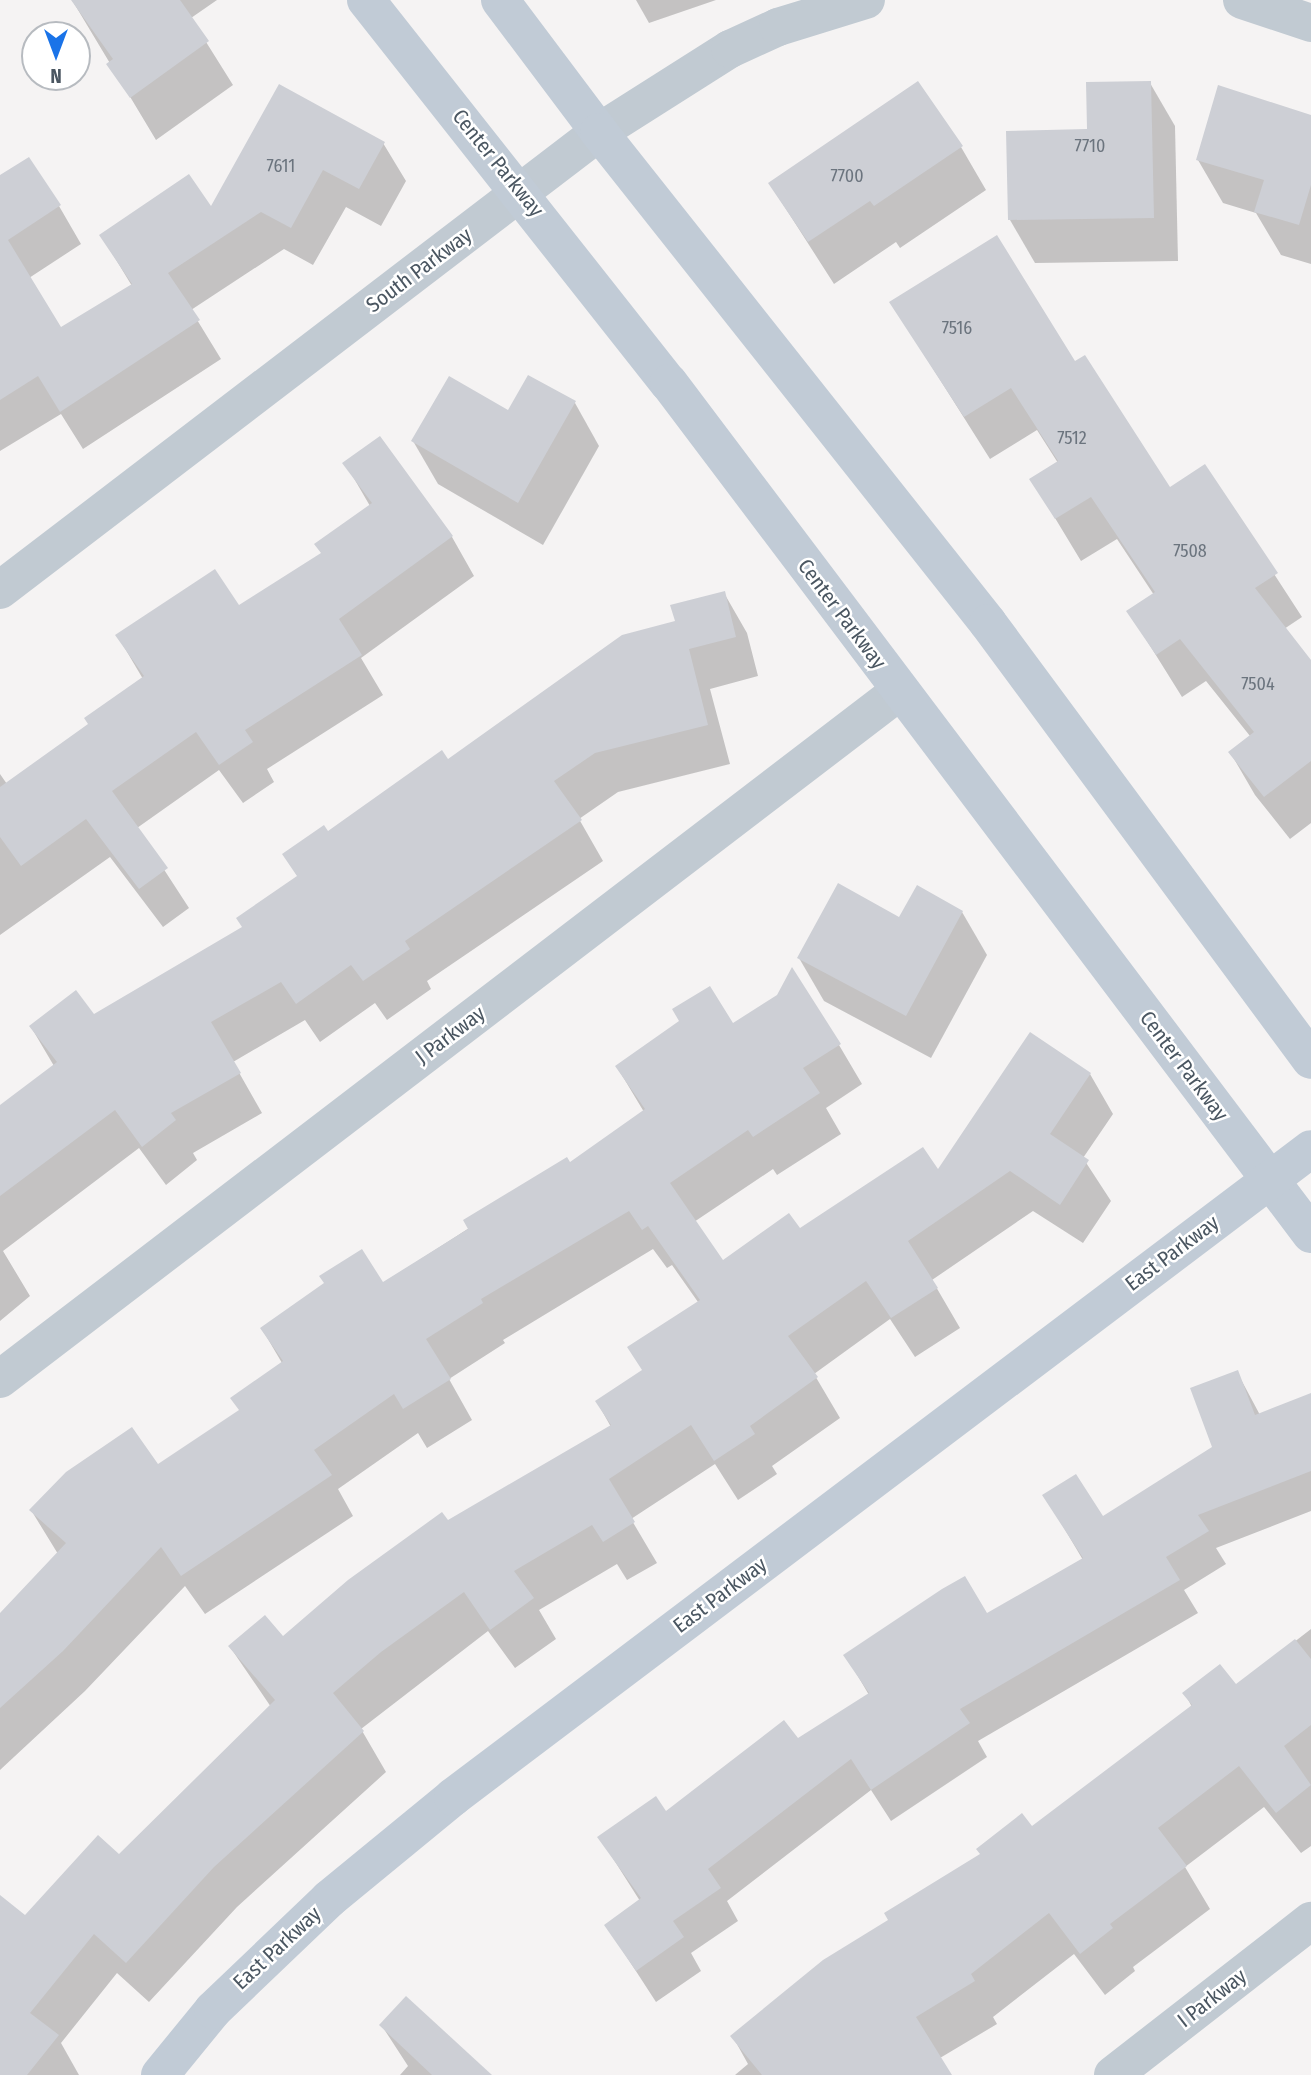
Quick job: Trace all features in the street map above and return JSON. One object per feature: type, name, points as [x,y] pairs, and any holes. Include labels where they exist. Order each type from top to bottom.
[{"type":"street","name":"Center Parkway","points":[[366,0],[522,192],[1311,1234]]},
{"type":"street","points":[[500,0],[599,132],[988,623],[1311,1060]]},
{"type":"street","name":"South Parkway","points":[[0,590],[599,132],[730,49],[778,27],[866,0]]},
{"type":"street","points":[[1242,0],[1311,23]]},
{"type":"street","name":"J Parkway","points":[[0,1379],[900,691]]},
{"type":"street","name":"East Parkway","points":[[160,2075],[212,2010],[329,1899],[453,1797],[1311,1149]]},
{"type":"street","name":"I Parkway","points":[[1113,2075],[1311,1921]]},
{"type":"building","points":[[71,0],[180,0],[209,41],[130,98],[106,64],[113,59],[91,28],[91,21],[86,21]]},
{"type":"building","points":[[918,81],[963,146],[874,206],[870,201],[808,242],[768,183]]},
{"type":"building","points":[[1151,81],[1154,218],[1008,220],[1006,131],[1087,129],[1086,82]]},
{"type":"building","points":[[279,84],[385,142],[359,189],[323,170],[291,228],[261,212],[168,273],[200,320],[60,412],[38,376],[0,400],[0,175],[29,157],[61,205],[8,240],[61,327],[132,284],[99,235],[189,174],[211,206]]},
{"type":"building","points":[[1218,85],[1311,115],[1311,185],[1299,225],[1254,212],[1264,180],[1196,160]]},
{"type":"building","points":[[997,235],[1075,361],[1085,355],[1170,487],[1205,464],[1278,573],[1255,588],[1311,660],[1311,761],[1264,797],[1228,752],[1254,732],[1180,639],[1156,655],[1126,611],[1155,592],[1091,497],[1055,519],[1029,479],[1058,461],[1011,388],[964,417],[889,302]]},
{"type":"building","points":[[528,375],[576,401],[518,503],[411,441],[449,376],[508,410]]},
{"type":"building","points":[[380,436],[453,536],[339,619],[362,655],[245,730],[253,742],[219,765],[196,732],[112,791],[168,868],[139,889],[86,819],[21,866],[0,837],[0,787],[88,724],[84,718],[144,676],[115,635],[215,569],[239,605],[321,553],[314,544],[372,503],[342,463]]},
{"type":"building","points":[[725,591],[736,637],[689,649],[708,725],[595,753],[554,781],[582,820],[405,941],[410,949],[363,981],[351,965],[296,1004],[281,982],[211,1022],[241,1073],[171,1113],[176,1120],[142,1147],[115,1110],[0,1196],[0,1105],[57,1062],[29,1026],[76,990],[94,1014],[242,927],[236,918],[297,876],[282,854],[324,825],[328,831],[442,750],[448,759],[622,635],[675,621],[670,605]]},
{"type":"building","points":[[838,883],[899,917],[917,885],[963,911],[906,1016],[797,958]]},
{"type":"building","points":[[792,967],[841,1044],[803,1068],[820,1093],[753,1137],[748,1130],[670,1183],[723,1260],[789,1213],[800,1228],[923,1147],[938,1169],[1030,1032],[1091,1073],[1050,1134],[1089,1160],[1060,1205],[1010,1171],[908,1241],[938,1288],[891,1318],[866,1281],[788,1336],[818,1377],[750,1426],[755,1434],[714,1461],[691,1425],[609,1479],[635,1522],[603,1542],[592,1525],[514,1571],[534,1598],[490,1630],[464,1592],[381,1652],[333,1693],[364,1731],[214,1867],[126,1963],[94,1934],[30,2013],[59,2035],[27,2075],[0,2075],[0,1895],[25,1915],[98,1835],[119,1854],[275,1700],[228,1646],[265,1615],[283,1636],[348,1580],[442,1512],[448,1520],[611,1425],[595,1401],[642,1370],[627,1347],[700,1300],[648,1226],[642,1230],[629,1211],[481,1299],[483,1303],[426,1339],[451,1379],[403,1409],[394,1394],[314,1450],[332,1475],[181,1576],[161,1547],[63,1651],[0,1708],[0,1613],[66,1543],[29,1510],[66,1472],[132,1427],[158,1464],[239,1410],[230,1398],[283,1361],[260,1328],[324,1283],[319,1276],[362,1249],[383,1282],[468,1229],[463,1220],[567,1157],[570,1162],[645,1109],[615,1066],[679,1021],[672,1009],[710,986],[733,1023],[777,995]]},
{"type":"building","points":[[1238,1370],[1255,1415],[1311,1393],[1311,1471],[1198,1515],[1209,1531],[1166,1557],[1180,1580],[960,1709],[970,1723],[871,1790],[851,1759],[708,1869],[721,1888],[673,1921],[684,1937],[636,1971],[604,1925],[641,1898],[597,1837],[656,1796],[666,1811],[784,1720],[798,1738],[869,1693],[843,1655],[942,1589],[965,1576],[987,1613],[1083,1558],[1042,1495],[1076,1474],[1103,1516],[1212,1447],[1190,1388]]},
{"type":"building","points":[[1295,1639],[1311,1659],[1311,1725],[1284,1746],[1311,1785],[1276,1813],[1239,1766],[1158,1828],[1187,1866],[1110,1924],[1113,1928],[1080,1954],[1049,1913],[971,1974],[975,1981],[916,2017],[952,2075],[762,2075],[730,2036],[823,1960],[888,1920],[884,1913],[980,1854],[976,1849],[1022,1813],[1032,1826],[1192,1705],[1182,1693],[1220,1664],[1236,1684]]},
{"type":"building","points":[[406,1996],[492,2075],[432,2075],[379,2025]]}]
